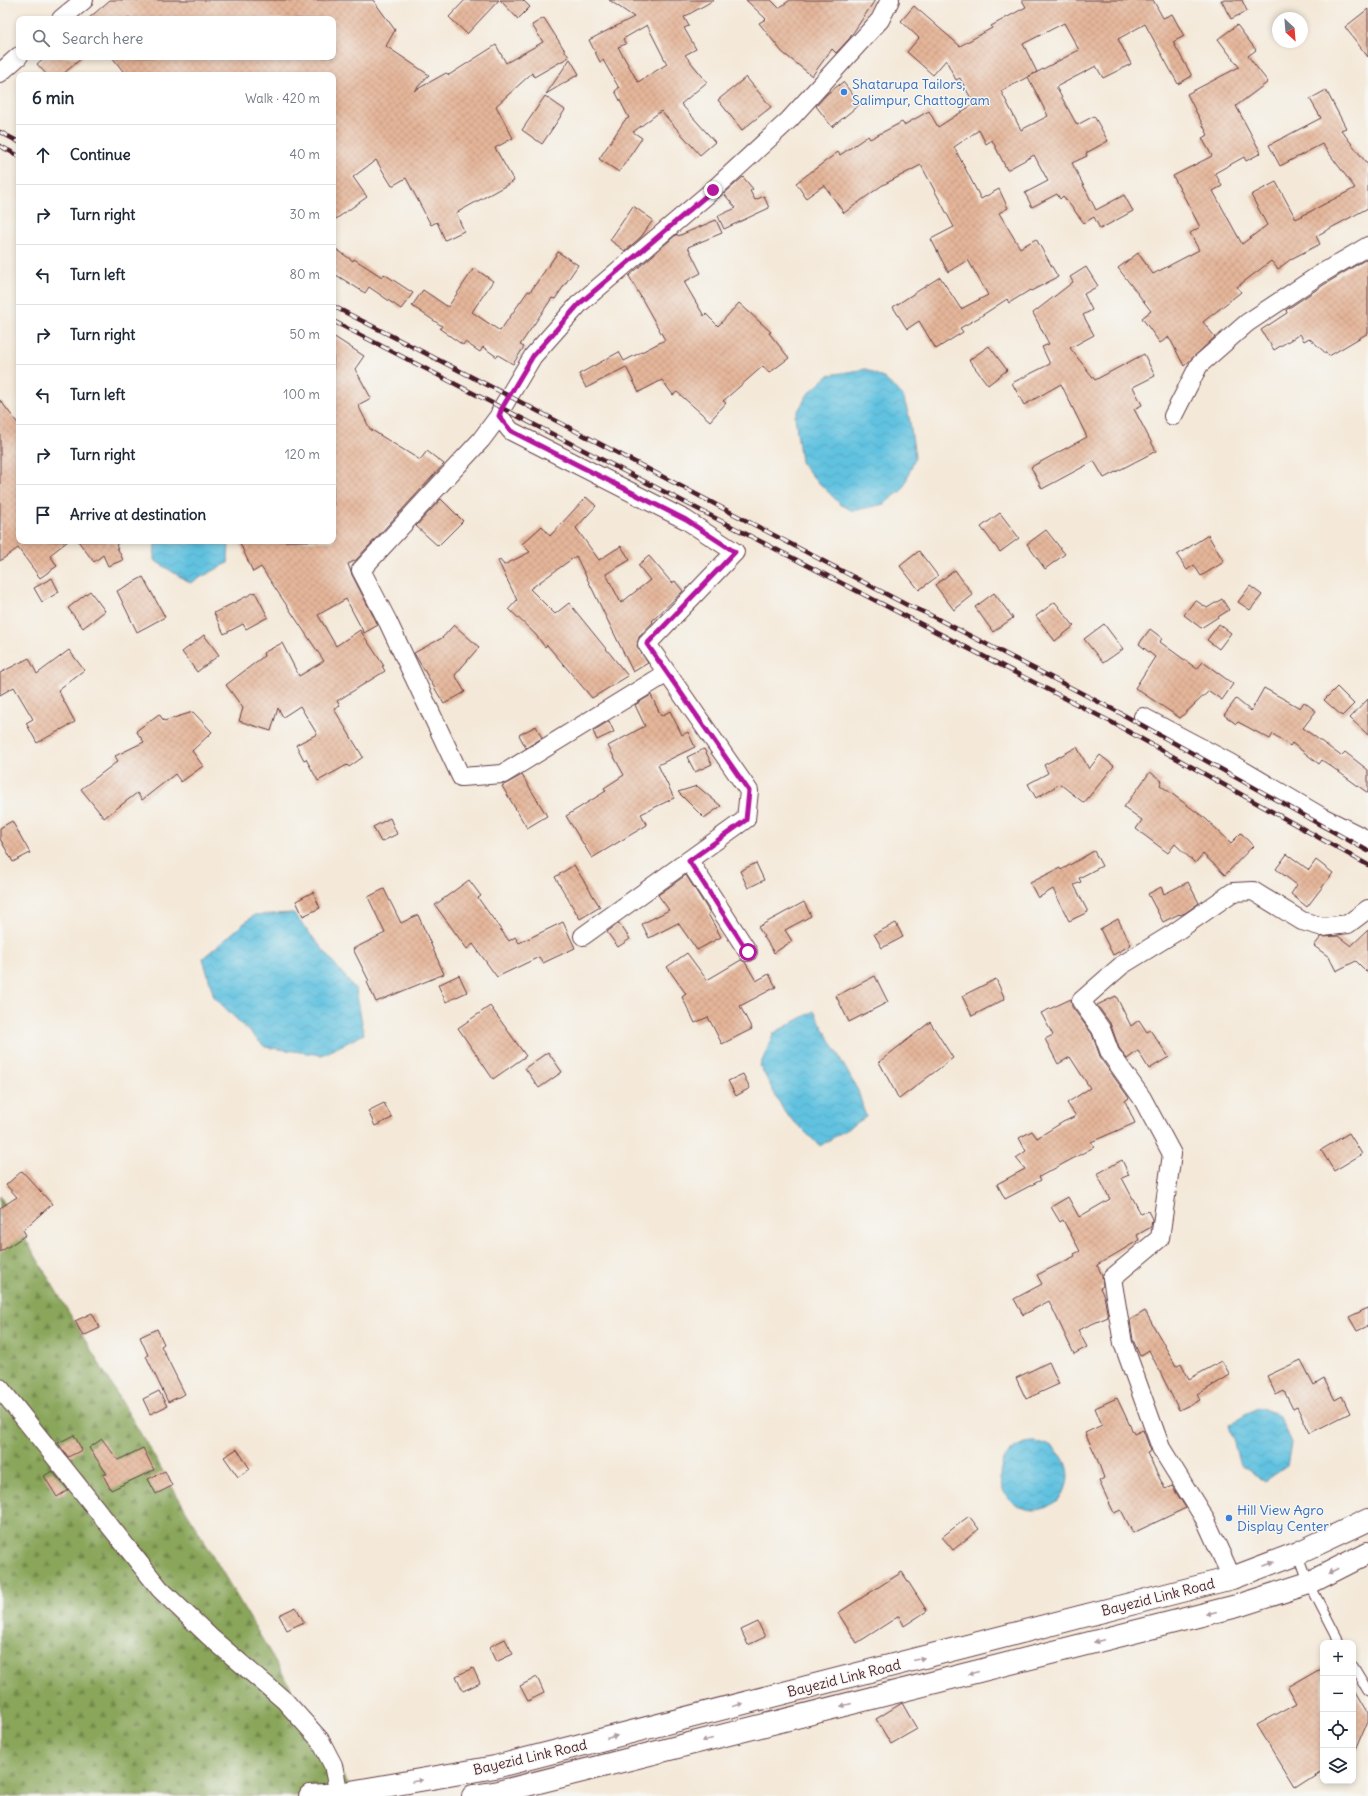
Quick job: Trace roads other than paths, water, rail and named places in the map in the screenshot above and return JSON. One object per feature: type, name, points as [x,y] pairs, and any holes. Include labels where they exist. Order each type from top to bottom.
[{"type":"main road","name":"Bayezid Link Road","points":[[310,1796],[339,1794],[495,1767],[1232,1578],[1298,1553],[1368,1520]]},
{"type":"main road","name":"Bayezid Link Road","points":[[473,1796],[506,1790],[1237,1606],[1309,1583],[1368,1553]]},
{"type":"street","points":[[65,16],[84,0]]},
{"type":"street","points":[[667,673],[503,774],[461,777],[391,629],[361,570],[480,440],[499,416],[502,408],[533,356],[579,304],[713,190],[789,120],[880,20],[890,0]]},
{"type":"street","points":[[0,73],[16,59]]},
{"type":"street","points":[[1173,416],[1199,365],[1247,323],[1319,275],[1368,246]]},
{"type":"street","points":[[499,416],[511,431],[686,520],[735,552],[647,644],[749,791],[746,820],[583,936]]},
{"type":"street","points":[[1143,716],[1230,763],[1322,817],[1368,840]]},
{"type":"street","points":[[689,861],[748,952]]},
{"type":"street","points":[[1232,1578],[1206,1521],[1161,1448],[1123,1343],[1112,1278],[1160,1238],[1172,1154],[1142,1098],[1110,1053],[1101,1029],[1081,1001],[1122,965],[1174,933],[1233,892],[1253,891],[1302,921],[1324,927],[1348,924],[1368,909]]},
{"type":"street","points":[[0,1388],[160,1589],[210,1636],[285,1701],[320,1740],[333,1765],[339,1794]]},
{"type":"lane","points":[[1298,1553],[1309,1583],[1338,1640]]},
{"type":"lane","points":[[1356,1670],[1368,1690]]},
{"type":"water","points":[[866,369],[885,379],[903,396],[909,416],[915,457],[903,489],[884,504],[853,511],[840,504],[815,479],[801,462],[795,416],[808,394],[829,375]]},
{"type":"water","points":[[155,544],[229,544],[228,563],[190,583],[154,560]]},
{"type":"water","points":[[293,913],[356,990],[364,1034],[322,1055],[265,1047],[214,997],[203,958],[254,915]]},
{"type":"water","points":[[814,1011],[858,1091],[866,1117],[820,1146],[785,1113],[760,1066],[774,1033]]},
{"type":"water","points":[[1258,1407],[1278,1414],[1291,1443],[1287,1466],[1265,1481],[1240,1465],[1229,1425]]},
{"type":"water","points":[[1034,1442],[1047,1445],[1058,1452],[1065,1463],[1068,1476],[1065,1489],[1058,1500],[1047,1507],[1034,1510],[1021,1507],[1010,1500],[1003,1489],[1000,1476],[1003,1463],[1010,1452],[1021,1445]]},
{"type":"railway","points":[[0,132],[16,140]]},
{"type":"railway","points":[[0,146],[16,154]]},
{"type":"railway","points":[[336,308],[509,396],[907,605],[928,614],[1122,714],[1368,851]]},
{"type":"railway","points":[[336,323],[1113,723],[1368,865]]},
{"type":"place","name":"Shatarupa Tailors, Salimpur, Chattogram","points":[[844,92]]},
{"type":"place","name":"Hill View Agro Display Center","points":[[1229,1518]]}]
